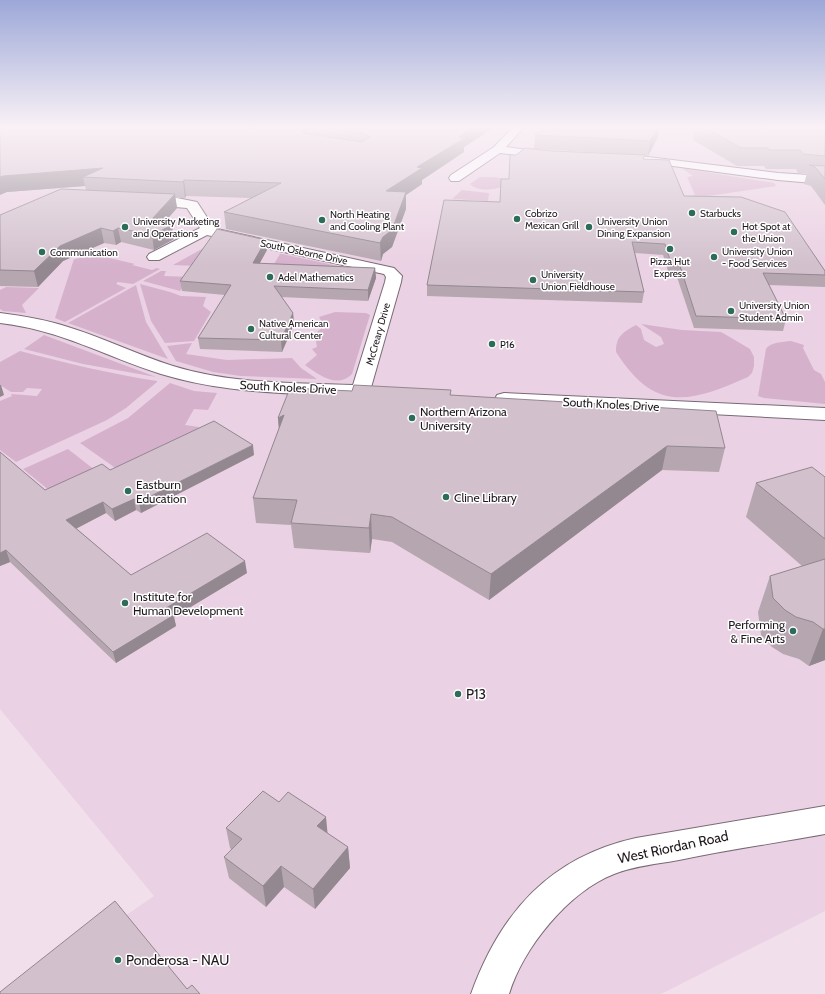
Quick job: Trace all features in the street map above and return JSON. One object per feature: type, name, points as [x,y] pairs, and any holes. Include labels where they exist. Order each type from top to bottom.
[{"type":"street","points":[[455,178],[463,172]]},
{"type":"street","points":[[740,172],[761,176],[825,180]]},
{"type":"street","points":[[133,200],[177,202],[192,205],[208,229],[154,257]]},
{"type":"street","name":"South Osborne Drive","points":[[208,229],[212,232],[225,235],[382,269],[389,271],[394,276]]},
{"type":"street","name":"McCreary Drive","points":[[369,392],[394,276]]},
{"type":"street","name":"South Knoles Drive","points":[[0,318],[26,320],[56,327],[168,370],[213,380],[234,384],[369,392]]},
{"type":"street","name":"South Knoles Drive","points":[[485,398],[825,414]]},
{"type":"street","name":"West Riordan Road","points":[[490,994],[499,968],[512,944],[527,925],[557,894],[589,869],[616,858],[639,852],[718,837],[825,820]]},
{"type":"shaded area","name":"Northern Arizona University","points":[[0,172],[825,172],[825,911],[661,994],[12,994],[154,896],[0,709]]},
{"type":"shaded area","points":[[688,172],[708,172],[774,183],[776,186],[689,199],[684,197],[695,195],[687,177],[693,176]]},
{"type":"shaded area","points":[[480,177],[505,179],[504,186],[486,190],[473,187],[470,184]]},
{"type":"shaded area","points":[[462,190],[489,193],[488,201],[452,199]]},
{"type":"shaded area","points":[[218,240],[200,266],[173,265]]},
{"type":"shaded area","points":[[280,254],[282,254],[366,272],[274,264]]},
{"type":"shaded area","points":[[97,255],[135,264],[132,265],[152,270],[157,268],[160,269],[133,284],[118,282],[116,284],[126,288],[65,322],[55,318],[74,259]]},
{"type":"shaded area","points":[[161,271],[166,271],[164,276],[189,277],[180,291],[143,281]]},
{"type":"shaded area","points":[[140,284],[181,296],[206,297],[203,306],[211,312],[194,341],[165,343],[151,321]]},
{"type":"shaded area","points":[[136,285],[146,322],[168,359],[68,323]]},
{"type":"shaded area","points":[[6,287],[39,288],[22,305],[26,313],[3,311],[0,309],[0,290]]},
{"type":"shaded area","points":[[335,312],[366,313],[370,315],[352,374],[340,380],[328,379],[305,365],[317,355],[312,349],[317,347],[316,341],[320,334],[317,332],[324,326],[319,317]]},
{"type":"shaded area","points":[[641,324],[682,330],[721,332],[750,349],[754,357],[752,373],[748,377],[727,386],[691,397],[674,397],[659,394],[645,385],[630,372],[616,352],[617,342],[621,335],[636,325],[641,329],[644,340],[656,347],[664,344],[661,337]]},
{"type":"shaded area","points":[[44,335],[156,377],[83,364],[24,349]]},
{"type":"shaded area","points":[[791,341],[804,345],[803,348],[814,370],[821,374],[825,382],[825,404],[764,398],[758,396],[766,349],[770,345]]},
{"type":"shaded area","points":[[192,343],[186,354],[227,360],[292,358],[301,368],[317,379],[241,376],[213,372],[176,361],[167,346]]},
{"type":"shaded area","points":[[20,351],[88,368],[157,382],[126,408],[107,420],[16,462],[0,450],[0,401],[12,396],[11,394],[37,396],[42,389],[27,388],[23,392],[11,392],[0,385],[0,362]]},
{"type":"shaded area","points":[[170,383],[194,391],[217,393],[208,410],[194,409],[185,425],[199,427],[196,432],[124,474],[80,443],[128,418]]},
{"type":"shaded area","points":[[68,449],[100,474],[55,495],[23,469]]},
{"type":"building","points":[[0,172],[48,172],[3,176],[0,177]]},
{"type":"building","points":[[93,172],[415,172],[386,191],[406,192],[392,230],[383,237],[380,243],[224,212],[281,183],[184,180],[183,182],[83,177]]},
{"type":"building","points":[[509,172],[674,172],[684,196],[741,197],[785,212],[825,271],[825,275],[763,273],[786,319],[696,316],[680,266],[672,266],[665,244],[632,242],[644,292],[427,285],[444,200],[500,202],[501,179],[509,179]]},
{"type":"building","points":[[819,172],[825,172],[825,179]]},
{"type":"building","points":[[61,189],[175,194],[152,219],[172,225],[152,235],[118,228],[113,231],[101,228],[60,246],[34,271],[0,270],[0,215]]},
{"type":"building","points":[[217,229],[266,240],[253,263],[375,268],[368,290],[274,286],[293,313],[281,340],[198,338],[231,285],[180,281]]},
{"type":"building","name":"Cline Library","points":[[354,385],[451,390],[450,395],[716,411],[725,448],[667,446],[491,574],[392,517],[371,514],[369,528],[291,523],[297,500],[253,498],[284,415],[278,418],[290,388],[352,391]]},
{"type":"building","points":[[214,421],[253,445],[139,502],[134,499],[112,509],[103,502],[66,520],[131,575],[207,533],[245,561],[166,608],[174,615],[113,652],[6,550],[0,553],[0,452],[45,490],[102,464],[110,470]]},
{"type":"building","points":[[812,467],[825,477],[825,539],[756,483]]},
{"type":"building","points":[[825,559],[825,629],[823,629],[813,622],[796,617],[785,610],[773,598],[770,576]]},
{"type":"building","points":[[263,791],[279,802],[288,792],[326,817],[317,826],[348,847],[313,889],[281,866],[263,886],[224,857],[242,839],[226,828]]},
{"type":"building","points":[[115,901],[187,989],[192,985],[200,994],[0,994],[0,992]]},
{"type":"place","name":"Starbucks","points":[[692,213]]},
{"type":"place","name":"Cobrizo Mexican Grill","points":[[517,219]]},
{"type":"place","name":"North Heating and Cooling Plant","points":[[322,220]]},
{"type":"place","name":"University Marketing and Operations","points":[[125,227]]},
{"type":"place","name":"University Union Dining Expansion","points":[[589,227]]},
{"type":"place","name":"Hot Spot at the Union","points":[[734,232]]},
{"type":"place","name":"Pizza Hut Express","points":[[670,249]]},
{"type":"place","name":"Communication","points":[[42,252]]},
{"type":"place","name":"University Union - Food Services","points":[[714,257]]},
{"type":"place","name":"Adel Mathematics","points":[[270,277]]},
{"type":"place","name":"University Union Fieldhouse","points":[[533,280]]},
{"type":"place","name":"University Union Student Admin","points":[[731,311]]},
{"type":"place","name":"Native American Cultural Center","points":[[251,329]]},
{"type":"place","name":"P16","points":[[492,344]]},
{"type":"place","name":"Northern Arizona University","points":[[412,418]]},
{"type":"place","name":"Eastburn Education","points":[[128,491]]},
{"type":"place","name":"Cline Library","points":[[446,497]]},
{"type":"place","name":"Institute for Human Development","points":[[125,603]]},
{"type":"place","name":"Performing & Fine Arts","points":[[793,631]]},
{"type":"place","name":"P13","points":[[458,694]]},
{"type":"place","name":"Ponderosa - NAU","points":[[118,960]]}]
